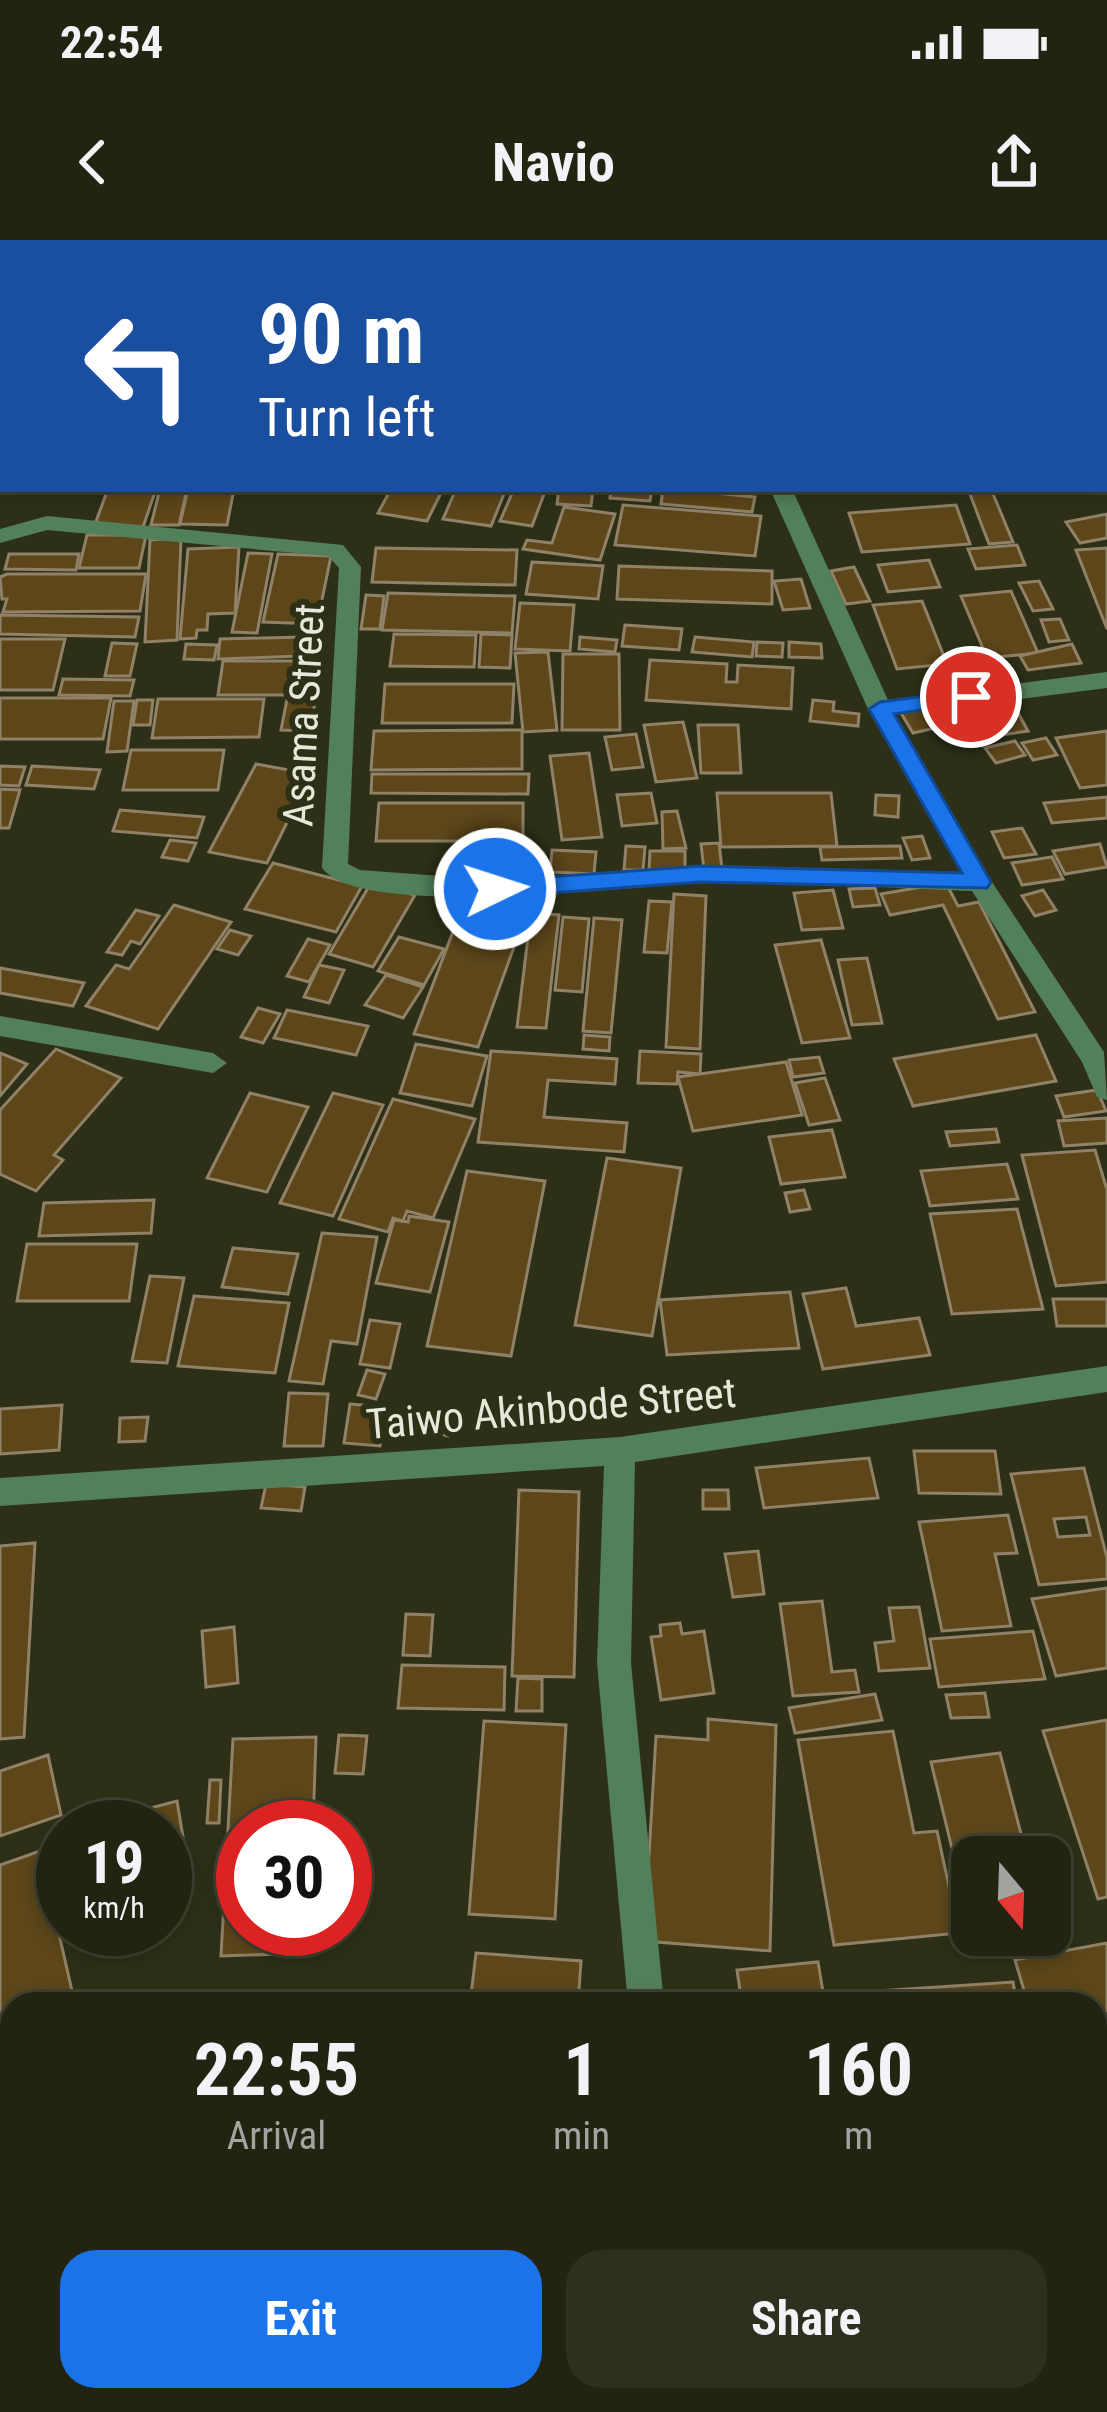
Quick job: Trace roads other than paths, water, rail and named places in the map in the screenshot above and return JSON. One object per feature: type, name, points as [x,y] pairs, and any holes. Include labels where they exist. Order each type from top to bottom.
[{"type":"street","points":[[782,492],[880,709],[979,882],[1094,1059],[1107,1088]]},
{"type":"street","name":"Asama Street","points":[[0,536],[47,523],[335,550],[350,567],[335,868],[355,879],[495,889],[700,874],[979,882]]},
{"type":"street","points":[[880,709],[1107,680]]},
{"type":"street","points":[[0,1026],[213,1063]]},
{"type":"street","name":"Taiwo Akinbode Street","points":[[0,1492],[620,1451],[1107,1378]]},
{"type":"street","points":[[620,1451],[614,1663],[645,1992]]}]
